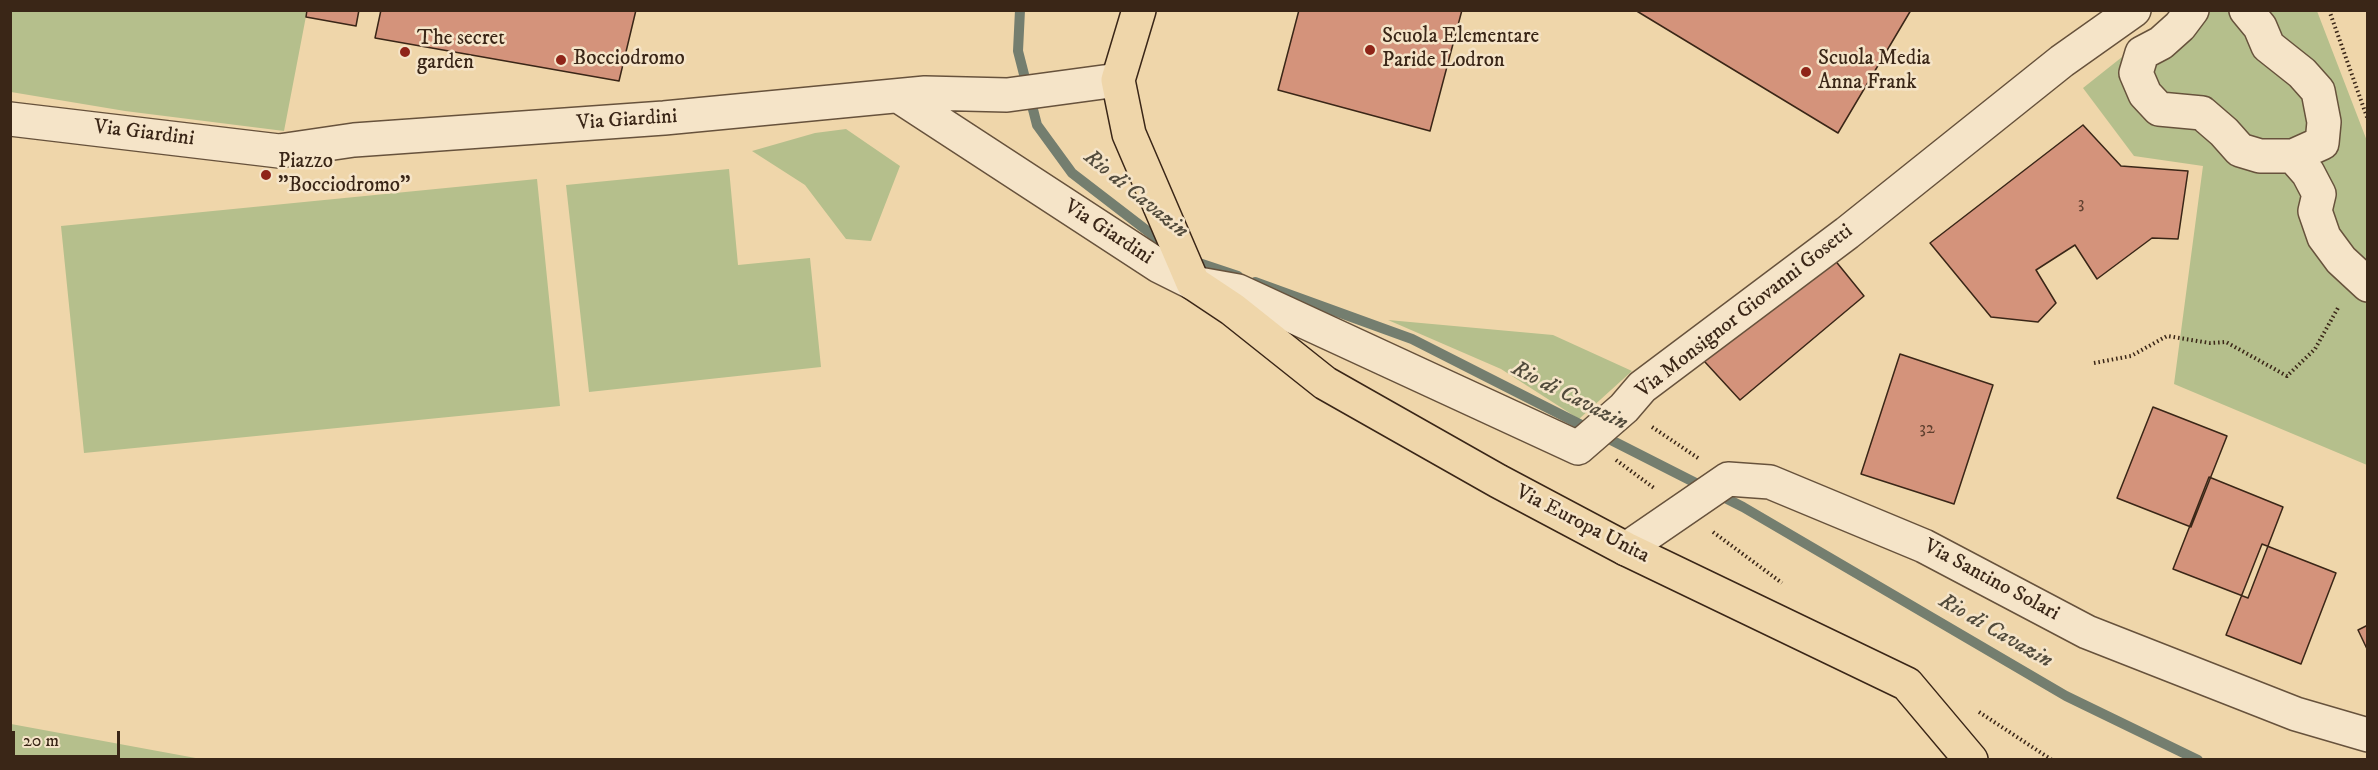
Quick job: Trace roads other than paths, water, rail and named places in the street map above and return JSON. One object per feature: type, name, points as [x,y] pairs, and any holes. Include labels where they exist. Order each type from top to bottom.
[{"type":"main road","points":[[1139,10],[1118,80],[1129,134],[1193,283]]},
{"type":"main road","name":"Via Europa Unita","points":[[1193,283],[1232,309],[1325,383],[1498,481],[1626,549],[1907,684],[1971,759]]},
{"type":"street","name":"Via Monsignor Giovanni Gosetti","points":[[1193,283],[1238,291],[1583,444],[1624,408],[1642,387],[1847,233],[2062,61],[2134,10]]},
{"type":"street","points":[[2192,10],[2174,32],[2161,43],[2142,53],[2136,73],[2145,94],[2159,109],[2202,113],[2240,150],[2259,156],[2292,156],[2322,143],[2324,122],[2318,92],[2302,73],[2268,46],[2260,27],[2246,10]]},
{"type":"street","points":[[900,97],[925,93],[1007,94],[1118,80]]},
{"type":"street","name":"Via Giardini","points":[[10,119],[279,151],[354,140],[664,118],[900,97],[1159,266],[1193,283]]},
{"type":"street","points":[[2292,156],[2308,173],[2319,194],[2315,211],[2324,237],[2341,260],[2362,279]]},
{"type":"street","name":"Via Santino Solari","points":[[1626,549],[1728,479],[1770,482],[1924,546],[2087,632],[2296,714],[2367,735]]},
{"type":"waterway","name":"Rio di Cavazin","points":[[1020,10],[1018,51],[1037,125],[1072,173],[1167,246]]},
{"type":"waterway","name":"Rio di Cavazin","points":[[1190,260],[1238,276]]},
{"type":"waterway","name":"Rio di Cavazin","points":[[1255,282],[1412,339],[1743,507],[2066,696],[2198,760]]},
{"type":"place","name":"Scuola Elementare Paride Lodron","points":[[1370,50]]},
{"type":"place","name":"The secret garden","points":[[405,52]]},
{"type":"place","name":"Bocciodromo","points":[[561,60]]},
{"type":"place","name":"Scuola Media Anna Frank","points":[[1806,72]]},
{"type":"place","name":"Piazzo \"Bocciodromo\"","points":[[266,175]]}]
